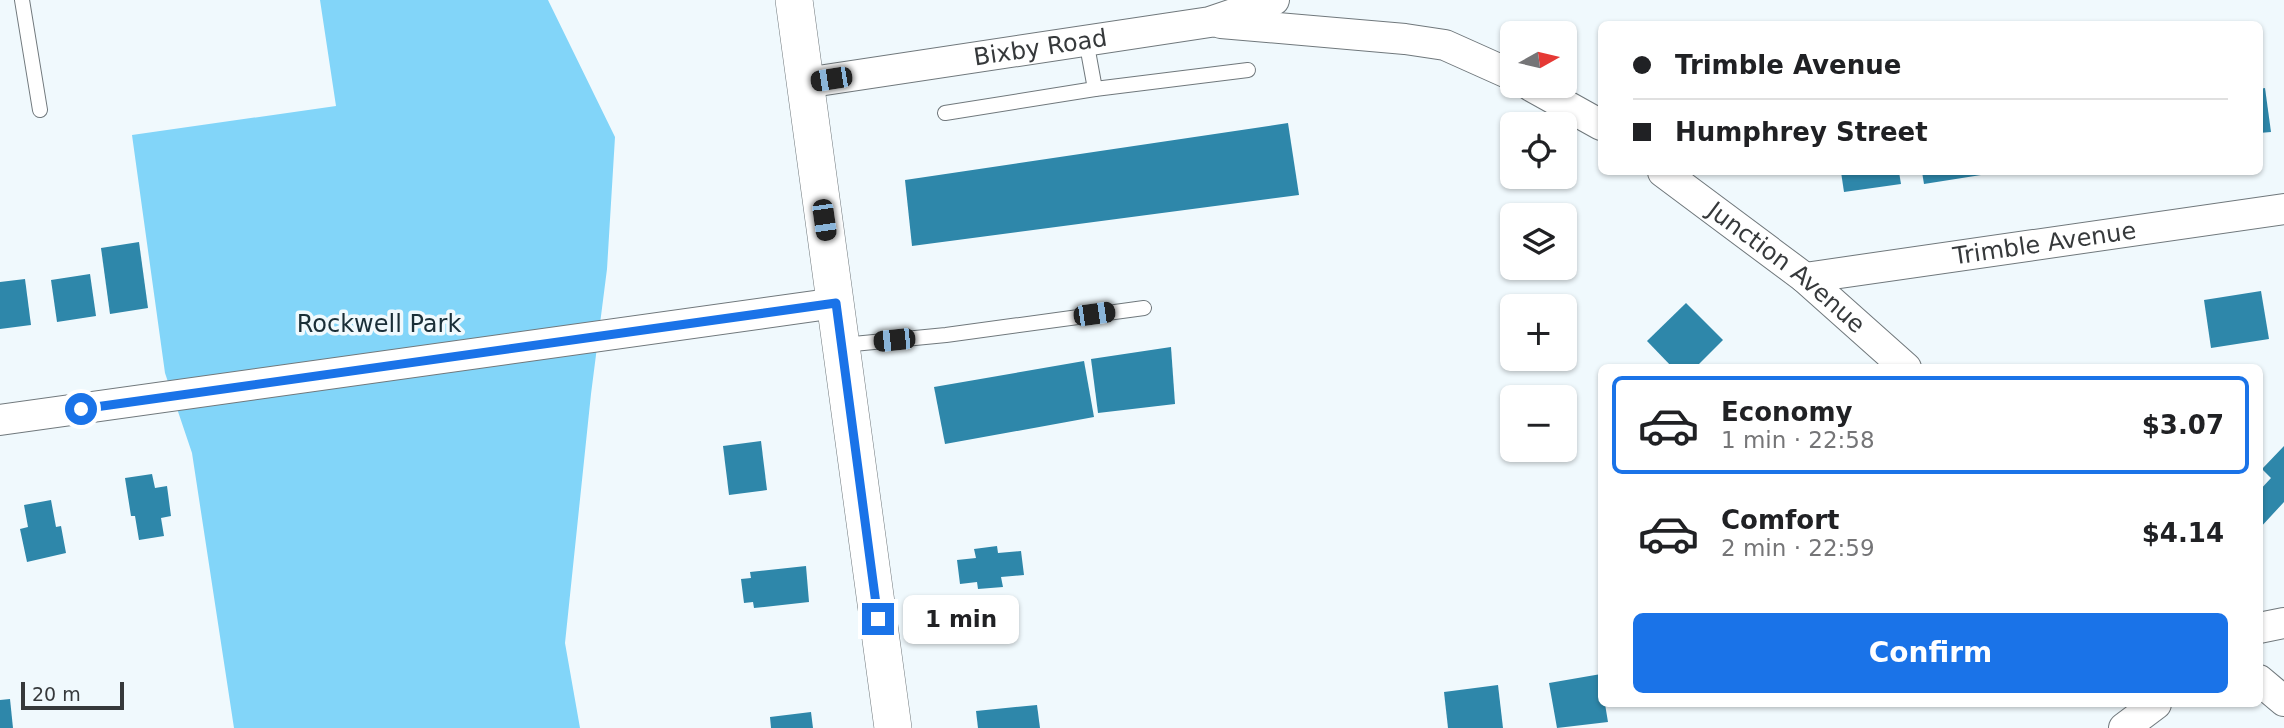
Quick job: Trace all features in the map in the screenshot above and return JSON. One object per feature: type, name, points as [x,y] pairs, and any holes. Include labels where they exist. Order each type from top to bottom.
[{"type":"street","points":[[794,0],[893,728]]},
{"type":"street","name":"Bixby Road","points":[[805,83],[1210,22],[1274,0]]},
{"type":"street","points":[[1210,22],[1445,45],[1500,70]]},
{"type":"street","points":[[1553,98],[1598,123]]},
{"type":"street","name":"Junction Avenue","points":[[1667,175],[1805,278],[1902,364]]},
{"type":"street","name":"Trimble Avenue","points":[[1805,278],[2284,209]]},
{"type":"street","points":[[0,420],[836,303]]},
{"type":"street","points":[[2263,627],[2284,623]]},
{"type":"street","points":[[2263,683],[2284,701]]},
{"type":"street","points":[[2124,728],[2152,707]]},
{"type":"lane","points":[[22,0],[40,110]]},
{"type":"lane","points":[[1086,40],[1096,89]]},
{"type":"lane","points":[[945,113],[1096,89],[1248,70]]},
{"type":"lane","points":[[841,345],[946,335],[1144,308]]},
{"type":"green space","name":"Rockwell Park","points":[[320,0],[548,0],[615,137],[607,269],[565,643],[580,728],[234,728],[192,453],[165,373],[132,135],[336,106]]},
{"type":"building","points":[[2265,88],[2271,132],[2263,133]]},
{"type":"building","points":[[1288,123],[1299,195],[912,246],[905,180]]},
{"type":"building","points":[[1841,175],[1900,175],[1901,184],[1844,192]]},
{"type":"building","points":[[1922,175],[1981,175],[1924,184]]},
{"type":"building","points":[[139,242],[148,308],[110,314],[101,248]]},
{"type":"building","points":[[90,274],[96,316],[57,322],[51,280]]},
{"type":"building","points":[[25,279],[31,325],[0,329],[0,282]]},
{"type":"building","points":[[2261,291],[2269,339],[2211,348],[2204,300]]},
{"type":"building","points":[[1686,303],[1723,340],[1699,364],[1669,364],[1647,341]]},
{"type":"building","points":[[1171,347],[1175,404],[1098,413],[1091,359]]},
{"type":"building","points":[[1084,361],[1094,417],[945,444],[934,387]]},
{"type":"building","points":[[761,441],[767,490],[729,495],[723,446]]},
{"type":"building","points":[[2284,446],[2284,502],[2263,525],[2263,487],[2271,478],[2263,468]]},
{"type":"building","points":[[152,474],[155,488],[167,486],[171,516],[161,518],[164,536],[139,540],[135,516],[131,516],[125,478]]},
{"type":"building","points":[[51,500],[56,527],[61,526],[66,553],[27,562],[20,529],[28,527],[24,505]]},
{"type":"building","points":[[997,546],[998,553],[1021,551],[1024,575],[1001,577],[1003,587],[978,589],[977,582],[960,584],[957,560],[976,558],[974,549]]},
{"type":"building","points":[[806,566],[809,602],[754,608],[753,602],[744,603],[741,579],[751,578],[750,572]]},
{"type":"building","points":[[1598,675],[1598,707],[1606,707],[1608,722],[1557,728],[1549,683]]},
{"type":"building","points":[[1498,685],[1503,728],[1448,728],[1444,692]]},
{"type":"building","points":[[10,699],[13,728],[0,728],[0,700]]},
{"type":"building","points":[[1037,705],[1040,728],[978,728],[976,711]]},
{"type":"building","points":[[811,712],[813,728],[771,728],[770,717]]},
{"type":"route","points":[[81,409],[836,303],[878,619]]}]
